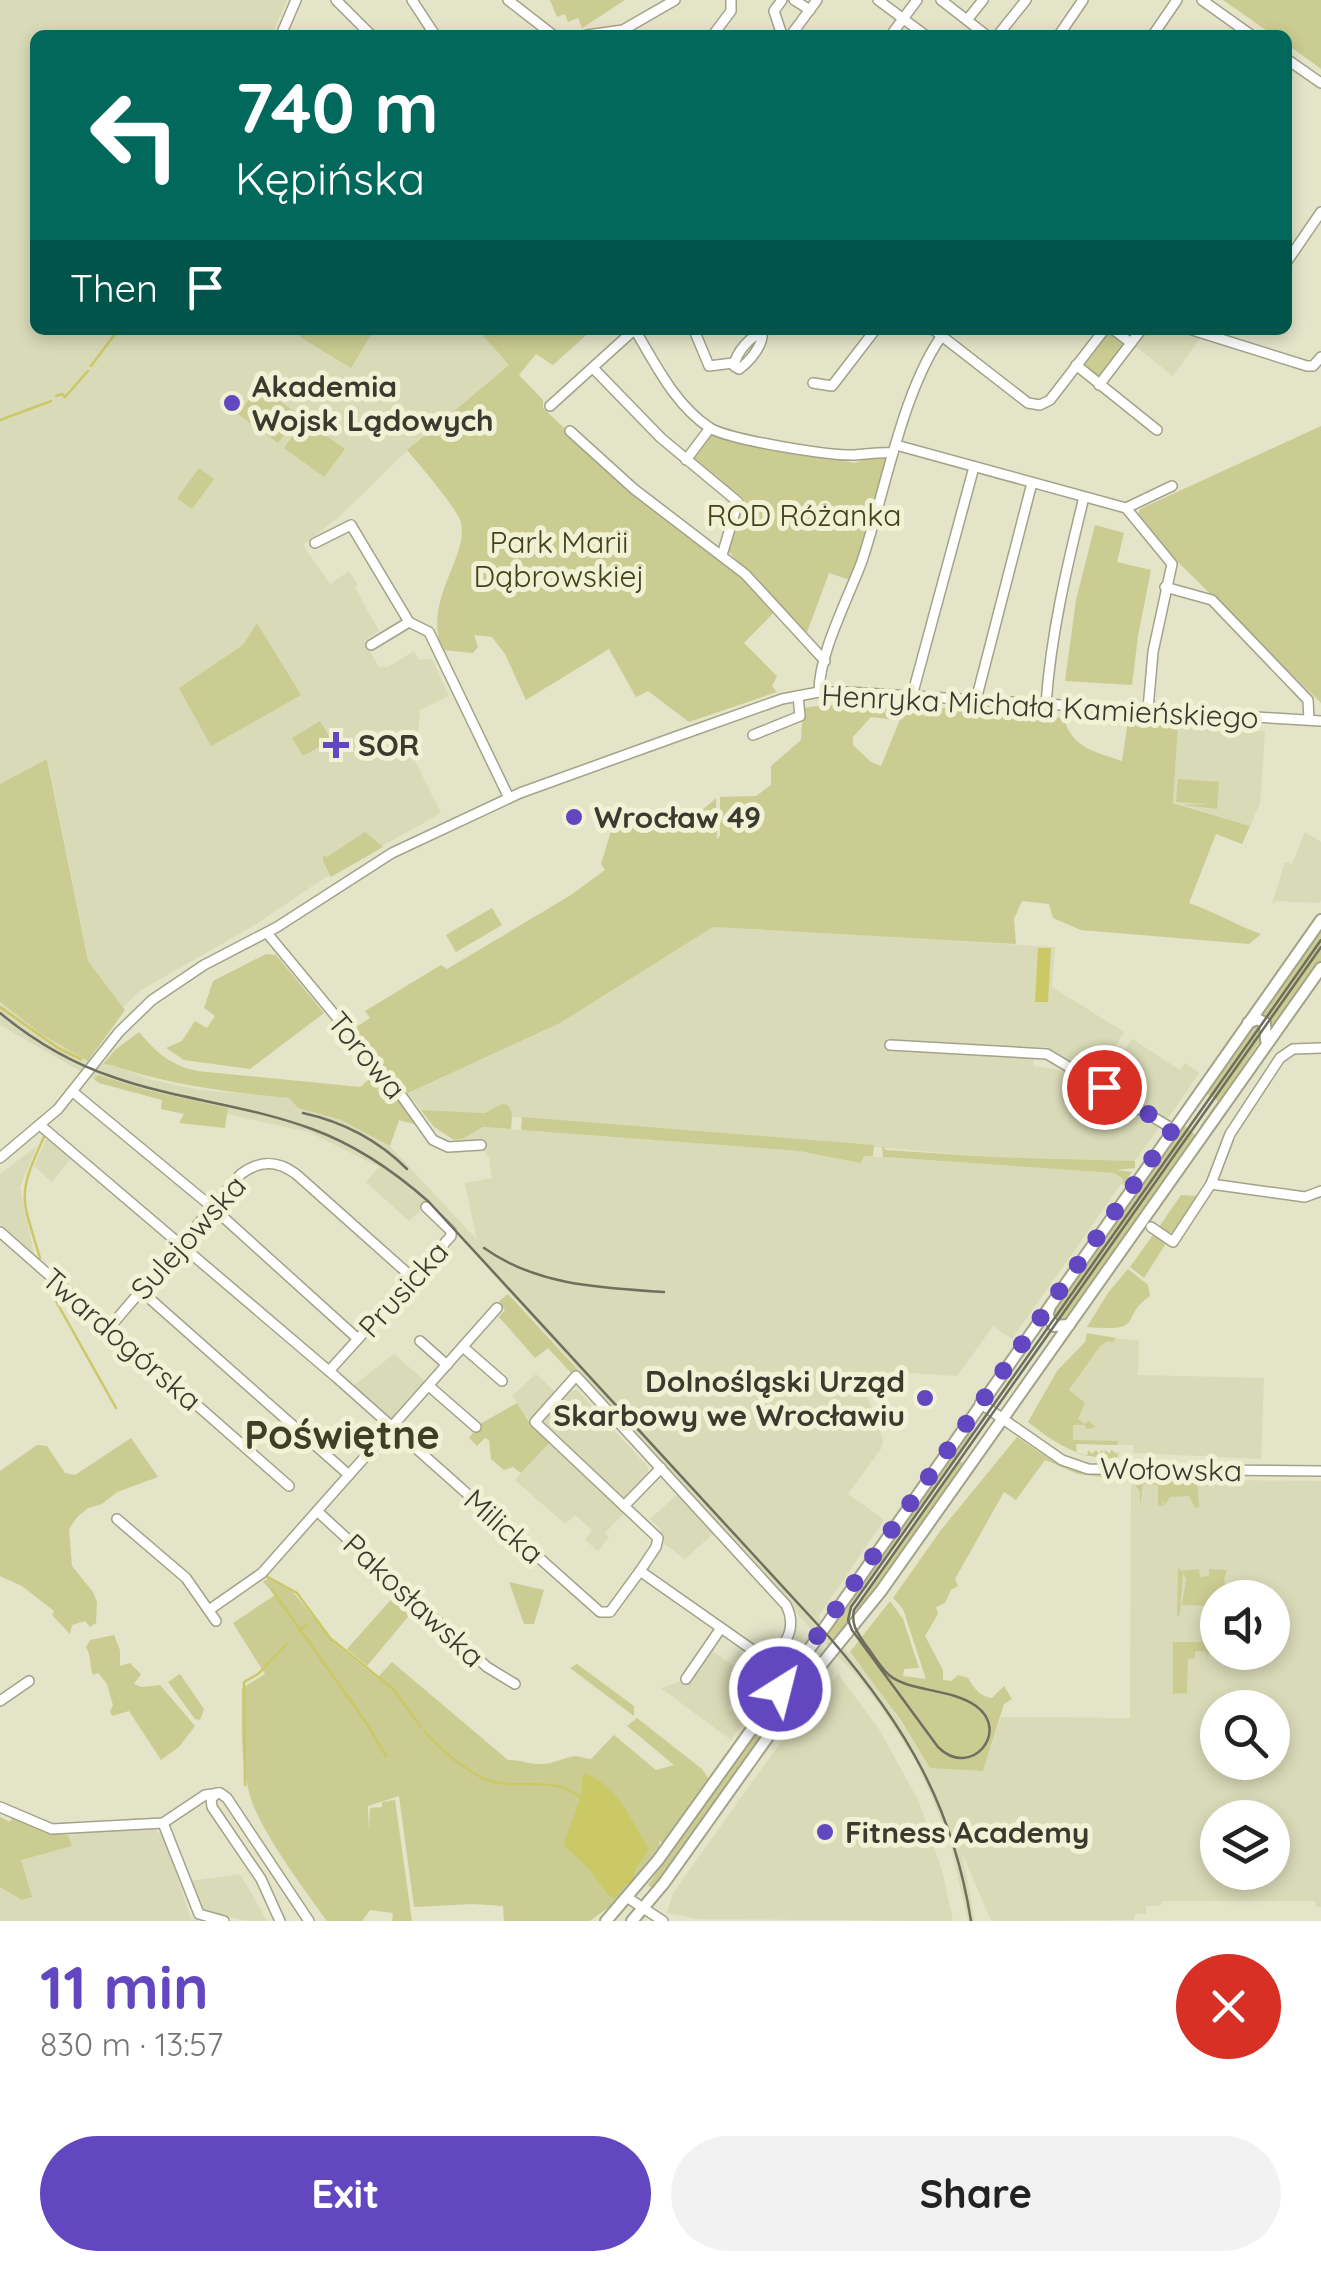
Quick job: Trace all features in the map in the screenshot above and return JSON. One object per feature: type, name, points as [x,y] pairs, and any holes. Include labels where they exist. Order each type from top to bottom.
[{"type":"main road","points":[[606,1921],[628,1898],[789,1676],[1321,920]]},
{"type":"main road","points":[[632,1921],[656,1894],[804,1686],[881,1591],[1321,968]]},
{"type":"main road","points":[[1248,1022],[1265,1022],[1265,1046]]},
{"type":"main road","points":[[1051,1304],[1047,1315],[1051,1323],[1069,1325]]},
{"type":"street","points":[[284,30],[296,0]]},
{"type":"street","points":[[336,0],[366,30]]},
{"type":"street","points":[[412,0],[432,30]]},
{"type":"street","points":[[508,0],[548,30]]},
{"type":"street","points":[[622,30],[674,0]]},
{"type":"street","points":[[717,30],[731,11],[732,0]]},
{"type":"street","points":[[780,30],[774,11],[782,0]]},
{"type":"street","points":[[794,0],[810,10]]},
{"type":"street","points":[[795,30],[817,0]]},
{"type":"street","points":[[878,0],[918,30]]},
{"type":"street","points":[[894,30],[918,0]]},
{"type":"street","points":[[941,0],[980,30]]},
{"type":"street","points":[[967,20],[983,0]]},
{"type":"street","points":[[1002,30],[1026,0]]},
{"type":"street","points":[[1062,30],[1083,0]]},
{"type":"street","points":[[1156,30],[1177,0]]},
{"type":"street","points":[[1202,0],[1245,30]]},
{"type":"street","points":[[536,30],[540,24]]},
{"type":"street","points":[[632,27],[635,30]]},
{"type":"street","points":[[1292,63],[1321,84]]},
{"type":"street","points":[[1292,254],[1321,212]]},
{"type":"street","points":[[550,406],[630,335]]},
{"type":"street","points":[[638,335],[671,389],[710,428],[745,438],[854,455],[895,449],[1126,508],[1172,564],[1153,652],[1148,710]]},
{"type":"street","points":[[696,335],[708,366],[733,363],[737,368],[762,342],[763,335]]},
{"type":"street","points":[[813,383],[832,386],[871,335]]},
{"type":"street","points":[[819,692],[825,660],[863,558],[895,449],[940,335]]},
{"type":"street","points":[[945,335],[1034,405],[1050,400],[1100,335]]},
{"type":"street","points":[[1209,335],[1307,366],[1313,366],[1321,357]]},
{"type":"street","points":[[1232,342],[1236,335]]},
{"type":"street","points":[[1099,385],[1130,337]]},
{"type":"street","points":[[1076,365],[1158,430]]},
{"type":"street","points":[[594,368],[686,460],[738,502],[722,554]]},
{"type":"street","points":[[686,460],[710,428]]},
{"type":"street","points":[[570,431],[634,489],[722,554],[825,660]]},
{"type":"street","points":[[912,696],[974,467]]},
{"type":"street","points":[[976,700],[1032,483]]},
{"type":"street","points":[[1126,508],[1172,486]]},
{"type":"street","points":[[1046,704],[1060,595],[1084,497]]},
{"type":"street","points":[[316,543],[352,524],[409,622],[430,632],[509,798]]},
{"type":"street","points":[[1165,587],[1212,600],[1308,700],[1309,720]]},
{"type":"street","points":[[371,645],[409,622]]},
{"type":"street","name":"Henryka Michała Kamieńskiego","points":[[0,1158],[41,1126],[124,1026],[152,1000],[204,965],[267,933],[392,853],[509,798],[694,730],[819,692],[1321,721]]},
{"type":"street","points":[[753,735],[800,716],[798,696]]},
{"type":"street","name":"Torowa","points":[[267,933],[433,1140],[448,1147],[481,1145]]},
{"type":"street","points":[[890,1044],[1047,1054],[1173,1129]]},
{"type":"street","points":[[1151,1226],[1173,1242],[1211,1184],[1230,1134],[1280,1058],[1293,1049],[1321,1048]]},
{"type":"street","points":[[72,1092],[212,1207],[358,1339]]},
{"type":"street","name":"Milicka","points":[[41,1126],[329,1371],[602,1613],[610,1612],[640,1571]]},
{"type":"street","name":"Sulejowska","points":[[109,1328],[212,1207],[246,1170],[259,1164],[280,1164],[296,1174],[414,1279]]},
{"type":"street","points":[[1211,1184],[1304,1197],[1321,1191]]},
{"type":"street","points":[[1128,1243],[1151,1226],[1155,1205]]},
{"type":"street","name":"Prusicka","points":[[329,1371],[452,1236],[426,1206]]},
{"type":"street","name":"Twardogórska","points":[[0,1232],[289,1486]]},
{"type":"street","points":[[140,1290],[349,1474]]},
{"type":"street","points":[[209,1610],[262,1573],[497,1308]]},
{"type":"street","points":[[420,1341],[447,1365]]},
{"type":"street","points":[[463,1347],[502,1381]]},
{"type":"street","points":[[771,1663],[792,1629],[786,1605],[576,1376],[535,1422],[658,1538],[640,1571],[789,1676],[804,1686]]},
{"type":"street","points":[[430,1386],[476,1427]]},
{"type":"street","name":"Wołowska","points":[[980,1403],[1062,1460],[1088,1469],[1321,1470]]},
{"type":"street","points":[[624,1506],[661,1468]]},
{"type":"street","name":"Pakosławska","points":[[317,1511],[496,1674],[515,1684]]},
{"type":"street","points":[[118,1519],[180,1572],[216,1621]]},
{"type":"street","points":[[686,1679],[721,1628]]},
{"type":"street","points":[[0,1701],[29,1681]]},
{"type":"street","points":[[220,1793],[211,1799],[215,1811],[288,1921]]},
{"type":"street","points":[[0,1806],[52,1829],[164,1823],[206,1795],[220,1793],[228,1798],[309,1921]]},
{"type":"street","points":[[184,1810],[203,1806],[215,1811]]},
{"type":"street","points":[[164,1823],[198,1914],[224,1921]]},
{"type":"street","points":[[278,1878],[301,1921]]},
{"type":"street","points":[[262,1879],[280,1921]]},
{"type":"street","points":[[656,1894],[660,1920]]},
{"type":"street","points":[[628,1898],[660,1920]]},
{"type":"shaded area","name":"Akademia Wojsk Lądowych","points":[[0,0],[287,0],[274,30],[30,30],[30,335],[482,335],[509,365],[418,440],[341,515],[303,545],[330,584],[349,571],[358,585],[355,588],[379,631],[364,641],[379,667],[388,667],[414,651],[419,660],[432,659],[449,696],[420,710],[416,763],[441,813],[318,882],[258,923],[141,990],[123,1007],[88,961],[48,760],[0,784]]},
{"type":"shaded area","points":[[1142,335],[1201,337],[1173,376],[1134,345]]},
{"type":"shaded area","points":[[1178,724],[1265,731],[1260,803],[1250,826],[1173,802]]},
{"type":"shaded area","points":[[1305,832],[1321,842],[1321,901],[1272,904],[1285,862],[1292,864]]},
{"type":"shaded area","points":[[713,927],[1055,947],[1052,987],[1124,1032],[1097,1076],[1048,1047],[1035,1047],[1033,1066],[1066,1071],[1159,1128],[1135,1161],[992,1157],[512,1114],[421,1110],[408,1093],[560,1023]]},
{"type":"shaded area","points":[[1038,948],[1051,948],[1048,1002],[1035,1002]]},
{"type":"shaded area","points":[[0,1003],[41,1034],[104,1066],[200,1090],[289,1098],[298,1108],[375,1135],[390,1146],[477,1240],[465,1183],[492,1178],[489,1158],[483,1149],[456,1153],[455,1143],[483,1127],[799,1151],[862,1162],[864,1156],[1114,1173],[1124,1180],[1012,1339],[993,1326],[957,1376],[869,1374],[868,1399],[883,1440],[881,1449],[848,1494],[884,1520],[818,1617],[877,1686],[930,1767],[983,1771],[1001,1717],[1130,1718],[1131,1488],[1135,1479],[1321,1481],[1321,1907],[1316,1907],[1315,1901],[1163,1901],[1160,1906],[1146,1906],[1146,1914],[1135,1914],[1134,1920],[991,1921],[962,1853],[975,1921],[968,1921],[950,1842],[932,1798],[916,1761],[880,1706],[858,1677],[427,1205],[409,1221],[366,1182],[379,1167],[309,1132],[227,1114],[228,1108],[98,1075],[94,1079],[0,1025]]},
{"type":"shaded area","points":[[1132,1039],[1180,1070],[1185,1063],[1199,1073],[1169,1117],[1107,1083],[1107,1076]]},
{"type":"shaded area","points":[[47,1138],[71,1158],[52,1182],[34,1166]]},
{"type":"shaded area","points":[[37,1146],[20,1187],[34,1255],[0,1224],[0,1174]]},
{"type":"shaded area","points":[[1104,1337],[1139,1341],[1138,1375],[1264,1378],[1261,1459],[1133,1453],[1133,1445],[1060,1443],[1069,1391]]},
{"type":"shaded area","points":[[394,1354],[427,1383],[392,1422],[352,1387]]},
{"type":"shaded area","points":[[536,1374],[556,1393],[530,1421],[512,1396]]},
{"type":"shaded area","points":[[568,1390],[577,1390],[648,1467],[648,1476],[629,1497],[620,1497],[544,1426],[544,1417]]},
{"type":"shaded area","points":[[549,1443],[624,1513],[605,1533],[609,1537],[598,1551],[585,1540],[592,1530],[575,1515],[565,1524],[515,1480]]},
{"type":"shaded area","points":[[680,1492],[716,1531],[685,1559],[663,1543],[664,1538],[658,1533],[661,1529],[650,1519]]},
{"type":"shaded area","points":[[711,1650],[751,1678],[728,1708],[744,1721],[731,1740],[661,1688],[685,1680]]},
{"type":"shaded area","points":[[838,1674],[879,1729],[919,1802],[943,1874],[953,1921],[698,1919],[667,1913],[673,1893],[747,1789],[798,1719],[816,1705]]},
{"type":"shaded area","points":[[586,1774],[616,1796],[649,1849],[634,1872],[634,1881],[626,1884],[615,1898],[564,1845],[579,1802],[582,1776]]},
{"type":"shaded area","points":[[0,1817],[46,1833],[62,1833],[63,1837],[72,1833],[155,1829],[164,1838],[191,1919],[203,1921],[0,1921]]},
{"type":"shaded area","points":[[240,1874],[267,1921],[209,1913],[199,1905],[191,1881]]},
{"type":"green space","points":[[550,0],[625,0],[582,28],[578,18],[568,22],[565,14],[557,17]]},
{"type":"green space","points":[[1223,0],[1321,0],[1321,69],[1292,48],[1292,30],[1266,30]]},
{"type":"green space","points":[[301,335],[371,335],[351,368]]},
{"type":"green space","name":"Park Marii Dąbrowskiej","points":[[482,335],[586,335],[553,365],[536,354],[519,375],[543,400],[543,408],[571,434],[720,557],[776,610],[744,643],[777,676],[772,686],[777,692],[689,722],[648,691],[636,697],[609,649],[526,700],[505,654],[492,637],[474,635],[478,647],[473,653],[442,650],[438,613],[459,547],[460,520],[407,450],[509,365]]},
{"type":"green space","points":[[1103,335],[1116,335],[1125,343],[1100,378],[1093,377],[1081,363]]},
{"type":"green space","points":[[259,386],[299,415],[278,443],[238,414]]},
{"type":"green space","points":[[304,420],[345,449],[324,477],[284,448]]},
{"type":"green space","points":[[1321,426],[1321,703],[1177,561],[1138,515],[1140,509]]},
{"type":"green space","name":"ROD Różanka","points":[[714,435],[855,463],[872,456],[889,458],[850,580],[829,573],[806,635],[728,551],[744,499],[695,462],[694,457]]},
{"type":"green space","points":[[199,468],[214,479],[192,509],[177,498]]},
{"type":"green space","points":[[1095,525],[1124,533],[1117,562],[1151,570],[1132,685],[1065,681],[1076,600]]},
{"type":"green space","points":[[257,623],[301,695],[211,746],[179,688],[243,645]]},
{"type":"green space","points":[[906,705],[1064,718],[1079,742],[1122,761],[1128,721],[1178,724],[1173,803],[1250,826],[1242,844],[1216,834],[1189,903],[1261,934],[1249,944],[1081,930],[1053,918],[1049,904],[1022,901],[1014,919],[1016,944],[713,927],[560,1023],[408,1093],[353,1029],[370,1018],[365,1011],[441,965],[447,969],[571,895],[605,870],[601,864],[611,831],[621,825],[655,817],[682,828],[716,798],[717,839],[720,797],[756,796],[771,785],[771,766],[801,740],[803,708],[898,708],[895,720],[871,717],[853,737],[853,745],[881,766]]},
{"type":"green space","points":[[320,721],[331,740],[303,756],[292,738]]},
{"type":"green space","points":[[47,759],[88,961],[125,1010],[88,1061],[41,1034],[0,1002],[0,784]]},
{"type":"green space","points":[[1178,779],[1219,782],[1217,809],[1184,805],[1211,804],[1176,802]]},
{"type":"green space","points":[[365,832],[383,847],[331,877],[323,856]]},
{"type":"green space","points":[[492,908],[502,925],[456,952],[446,935]]},
{"type":"green space","points":[[1321,928],[1321,961],[1272,1028],[1267,1018],[1259,1015]]},
{"type":"green space","points":[[266,954],[276,955],[324,1013],[250,1069],[184,1060],[166,1048],[182,1041],[195,1021],[207,1028],[215,1016],[204,1008],[213,981]]},
{"type":"green space","points":[[1254,1024],[1262,1024],[1263,1036],[1202,1128],[1218,1101],[1208,1094],[1189,1119],[1186,1117]]},
{"type":"green space","points":[[139,1032],[165,1057],[197,1071],[360,1087],[377,1073],[409,1108],[417,1125],[399,1120],[390,1146],[341,1120],[298,1108],[289,1098],[197,1087],[102,1065]]},
{"type":"green space","points":[[98,1075],[228,1108],[225,1128],[179,1123],[184,1114],[161,1109],[162,1100],[99,1083],[94,1079]]},
{"type":"green space","points":[[508,1105],[512,1114],[511,1129],[483,1127],[454,1140],[434,1127],[421,1110],[485,1113]]},
{"type":"green space","points":[[522,1117],[874,1145],[873,1156],[864,1156],[861,1163],[799,1151],[521,1130]]},
{"type":"green space","points":[[1182,1124],[1197,1136],[1066,1320],[1057,1322],[1051,1312]]},
{"type":"green space","points":[[882,1146],[886,1150],[992,1157],[1135,1161],[1135,1168],[1117,1170],[1132,1172],[1122,1185],[1123,1179],[1114,1173],[883,1157]]},
{"type":"green space","points":[[1181,1195],[1198,1196],[1197,1203],[1178,1230],[1169,1233],[1159,1227]]},
{"type":"green space","points":[[1155,1232],[1165,1245],[1144,1278],[1130,1267]]},
{"type":"green space","points":[[1128,1269],[1148,1285],[1150,1296],[1125,1325],[1087,1327],[1108,1293]]},
{"type":"green space","points":[[508,1294],[578,1370],[573,1375],[548,1348],[535,1358],[499,1317],[505,1310],[497,1303]]},
{"type":"green space","points":[[1087,1333],[1116,1338],[1100,1346],[1069,1390],[1085,1403],[1078,1419],[1096,1427],[1073,1425],[1073,1440],[1118,1441],[1117,1445],[1076,1444],[1077,1452],[1028,1422],[1057,1371],[1085,1342]]},
{"type":"green space","points":[[517,1403],[549,1443],[521,1473],[513,1467],[504,1470],[491,1459],[489,1440],[485,1438],[477,1446],[469,1438],[480,1424]]},
{"type":"green space","points":[[968,1429],[973,1432],[852,1603],[848,1624],[835,1641],[828,1633]]},
{"type":"green space","points":[[1017,1437],[1068,1468],[1117,1479],[1078,1474],[1045,1460],[1016,1500],[1004,1492],[955,1579],[958,1586],[951,1590],[945,1603],[936,1607],[938,1614],[925,1636],[943,1670],[943,1680],[951,1681],[958,1675],[968,1678],[981,1694],[992,1698],[1004,1686],[1012,1699],[1004,1704],[983,1771],[930,1768],[900,1719],[850,1652],[890,1601],[903,1619],[919,1668],[904,1669],[903,1676],[926,1679],[903,1609],[893,1598],[941,1530]]},
{"type":"green space","points":[[131,1438],[158,1477],[88,1508],[69,1529],[72,1566],[97,1602],[96,1623],[90,1627],[85,1621],[72,1625],[70,1634],[52,1615],[54,1611],[22,1586],[0,1576],[0,1471],[37,1445],[47,1446],[65,1473],[75,1475]]},
{"type":"green space","points":[[1088,1450],[1092,1454],[1096,1450],[1099,1454],[1102,1450],[1104,1454],[1105,1450],[1110,1454],[1111,1450],[1117,1454],[1119,1451],[1117,1458],[1087,1455]]},
{"type":"green space","points":[[960,1461],[963,1463],[883,1581],[854,1617],[859,1605]]},
{"type":"green space","points":[[1197,1478],[1199,1507],[1195,1508],[1189,1496],[1170,1497],[1165,1505],[1162,1499],[1163,1506],[1158,1505],[1158,1485],[1143,1484],[1140,1506],[1140,1492],[1132,1480]]},
{"type":"green space","points":[[1178,1568],[1199,1569],[1200,1577],[1209,1576],[1209,1569],[1227,1570],[1224,1580],[1200,1580],[1200,1606],[1182,1605],[1186,1579],[1183,1573],[1177,1618]]},
{"type":"green space","points":[[268,1578],[293,1592],[335,1644],[377,1678],[392,1662],[508,1760],[538,1764],[575,1756],[591,1759],[614,1735],[656,1770],[674,1765],[627,1726],[637,1718],[702,1769],[708,1778],[617,1901],[590,1921],[504,1921],[503,1906],[414,1907],[399,1796],[368,1806],[369,1831],[370,1808],[395,1800],[412,1921],[392,1921],[393,1913],[370,1910],[362,1921],[327,1921],[263,1826],[247,1782],[242,1688],[265,1674],[233,1623],[275,1595],[263,1582]]},
{"type":"green space","points":[[509,1582],[544,1590],[534,1624],[524,1624]]},
{"type":"green space","points":[[397,1593],[412,1612],[367,1666],[347,1649]]},
{"type":"green space","points":[[114,1635],[120,1650],[120,1666],[130,1663],[141,1674],[134,1684],[160,1685],[195,1726],[179,1747],[161,1760],[129,1711],[112,1716],[107,1684],[98,1673],[93,1675],[86,1647],[90,1640]]},
{"type":"green space","points":[[1173,1642],[1200,1642],[1200,1651],[1195,1651],[1195,1658],[1188,1659],[1187,1693],[1173,1694]]},
{"type":"green space","points":[[577,1664],[634,1706],[634,1716],[570,1668]]},
{"type":"green space","points":[[180,1674],[204,1709],[200,1720],[195,1719],[168,1682]]},
{"type":"green space","points":[[781,1695],[786,1698],[654,1890],[648,1885]]},
{"type":"green space","points":[[0,1817],[46,1833],[68,1835],[72,1846],[21,1860],[32,1897],[22,1900],[0,1887]]},
{"type":"waterway","points":[[91,366],[114,335]]},
{"type":"waterway","points":[[56,396],[65,397],[88,371]]},
{"type":"waterway","points":[[0,420],[51,401]]},
{"type":"waterway","points":[[0,1007],[58,1048],[81,1059]]},
{"type":"waterway","points":[[40,1258],[25,1197],[29,1173],[44,1137]]},
{"type":"waterway","points":[[52,1294],[116,1408]]},
{"type":"waterway","points":[[266,1576],[297,1593],[330,1638],[394,1690],[421,1727]]},
{"type":"waterway","points":[[272,1590],[386,1756]]},
{"type":"waterway","points":[[299,1631],[307,1624]]},
{"type":"waterway","points":[[245,1785],[244,1682],[258,1674],[287,1644]]},
{"type":"waterway","points":[[424,1731],[453,1759],[488,1780],[560,1787],[581,1798]]},
{"type":"tram line","points":[[1321,940],[851,1607],[848,1620],[852,1630],[938,1747],[951,1756],[963,1758],[982,1748],[988,1739],[986,1716],[966,1700],[889,1675],[857,1632],[854,1610],[1321,947]]},
{"type":"railway","points":[[0,1013],[54,1050],[97,1071],[328,1135],[374,1160],[429,1202],[857,1670],[903,1735],[938,1804],[952,1840],[971,1921]]},
{"type":"railway","points":[[303,1113],[359,1134],[407,1169]]},
{"type":"railway","points":[[484,1248],[548,1278],[664,1292]]},
{"type":"place","name":"Akademia Wojsk Lądowych","points":[[232,403]]},
{"type":"place","name":"SOR","points":[[336,745]]},
{"type":"place","name":"Wrocław 49","points":[[574,817]]},
{"type":"place","name":"Dolnośląski Urząd Skarbowy we Wrocławiu","points":[[925,1398]]},
{"type":"place","name":"Fitness Academy","points":[[825,1832]]},
{"type":"district","name":"Poświętne","points":[[342,1434]]},
{"type":"route","points":[[780,1689],[1173,1129],[1104,1087]]}]
